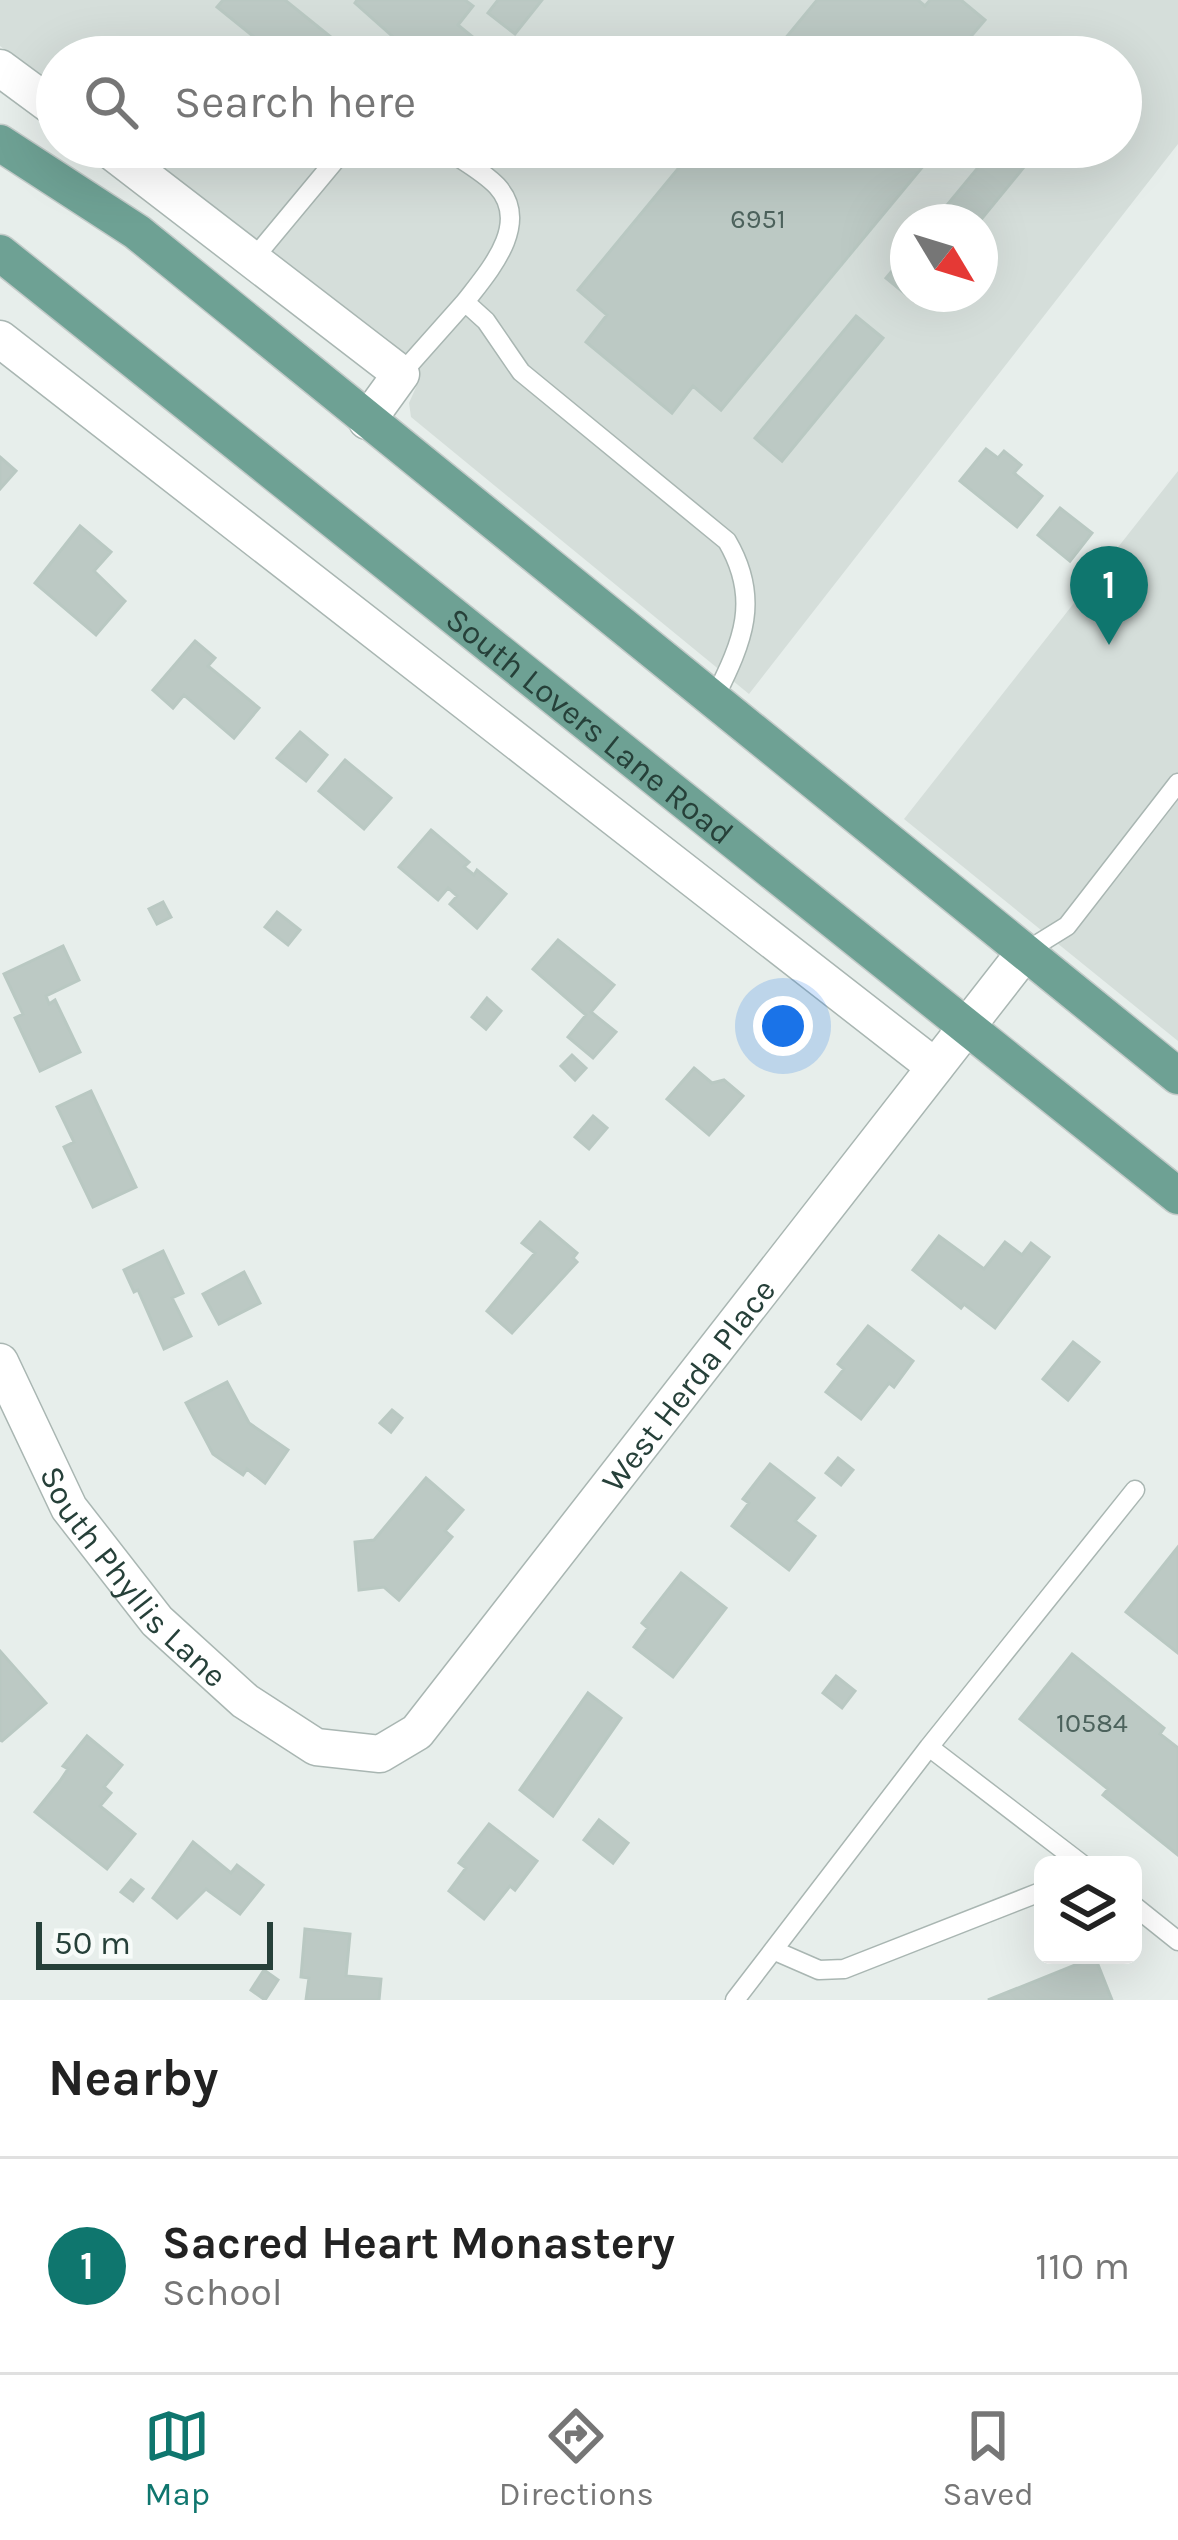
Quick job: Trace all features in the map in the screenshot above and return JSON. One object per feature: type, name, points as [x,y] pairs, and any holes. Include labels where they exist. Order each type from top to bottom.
[{"type":"main road","points":[[0,143],[36,166]]},
{"type":"main road","points":[[38,168],[137,232],[1178,1076]]},
{"type":"main road","name":"South Lovers Lane Road","points":[[0,253],[1178,1196]]},
{"type":"street","points":[[0,68],[36,95]]},
{"type":"street","points":[[134,168],[401,374],[367,422]]},
{"type":"street","points":[[0,339],[935,1067]]},
{"type":"street","name":"West Herda Place","points":[[316,1747],[380,1754],[417,1732],[1025,952]]},
{"type":"street","name":"South Phyllis Lane","points":[[0,1362],[69,1508],[158,1621],[244,1700],[316,1747]]},
{"type":"lane","points":[[254,258],[329,168]]},
{"type":"lane","points":[[401,374],[503,254],[510,210],[498,187],[472,168]]},
{"type":"lane","points":[[465,302],[486,320],[521,372],[727,541],[743,570],[747,596],[733,662],[715,697]]},
{"type":"lane","points":[[1025,952],[1066,926],[1178,783]]},
{"type":"lane","points":[[735,2000],[1135,1490]]},
{"type":"lane","points":[[929,1747],[1071,1856]]},
{"type":"lane","points":[[772,1950],[818,1970],[844,1969],[1034,1895]]},
{"type":"lane","points":[[1142,1912],[1178,1941]]},
{"type":"shaded area","points":[[0,0],[1178,0],[1178,144],[749,694],[411,417],[409,403],[417,385],[414,369],[389,340],[163,168],[1142,168],[1142,36],[36,36],[36,73],[0,46]]},
{"type":"shaded area","points":[[1178,471],[1178,1041],[904,819]]},
{"type":"building","points":[[223,0],[285,0],[330,36],[253,36],[217,7]]},
{"type":"building","points":[[465,0],[473,6],[458,25],[472,36],[392,36],[355,3]]},
{"type":"building","points":[[498,0],[542,0],[515,34],[488,13]]},
{"type":"building","points":[[817,0],[918,0],[925,6],[930,0],[961,0],[985,20],[971,36],[787,36]]},
{"type":"building","points":[[679,168],[922,168],[721,410],[693,386],[672,413],[586,342],[607,315],[578,290]]},
{"type":"building","points":[[978,168],[1023,168],[994,204],[948,204]]},
{"type":"building","points":[[856,316],[883,338],[782,461],[755,438]]},
{"type":"building","points":[[986,449],[998,458],[1004,451],[1021,465],[1014,473],[1042,496],[1017,527],[960,481]]},
{"type":"building","points":[[0,457],[16,471],[0,489]]},
{"type":"building","points":[[1060,508],[1092,533],[1070,561],[1038,535]]},
{"type":"building","points":[[80,526],[111,552],[94,571],[125,601],[96,635],[35,583]]},
{"type":"building","points":[[195,641],[215,658],[208,666],[259,708],[234,738],[184,695],[173,708],[153,690]]},
{"type":"building","points":[[300,732],[327,755],[306,781],[277,758]]},
{"type":"building","points":[[345,760],[391,798],[364,829],[319,791]]},
{"type":"building","points":[[431,830],[469,862],[464,867],[474,875],[477,870],[506,894],[477,928],[450,904],[457,896],[448,888],[438,900],[399,867]]},
{"type":"building","points":[[163,902],[171,917],[157,924],[149,909]]},
{"type":"building","points":[[277,912],[300,930],[288,945],[265,927]]},
{"type":"building","points":[[558,940],[614,985],[591,1012],[616,1032],[593,1058],[568,1037],[586,1015],[533,969]]},
{"type":"building","points":[[63,946],[79,980],[46,996],[49,1004],[55,1000],[80,1052],[40,1071],[15,1018],[23,1014],[4,974]]},
{"type":"building","points":[[487,998],[501,1011],[486,1029],[472,1017]]},
{"type":"building","points":[[572,1055],[586,1068],[575,1080],[561,1066]]},
{"type":"building","points":[[694,1068],[712,1083],[724,1080],[743,1096],[709,1135],[667,1099]]},
{"type":"building","points":[[91,1091],[136,1187],[93,1207],[64,1147],[74,1142],[57,1107]]},
{"type":"building","points":[[593,1116],[607,1128],[589,1149],[575,1137]]},
{"type":"building","points":[[540,1222],[577,1253],[573,1258],[577,1262],[512,1333],[487,1311],[535,1253],[522,1243]]},
{"type":"building","points":[[939,1236],[984,1269],[1005,1242],[1022,1255],[1031,1243],[1049,1257],[995,1328],[913,1270]]},
{"type":"building","points":[[163,1251],[183,1293],[172,1298],[191,1336],[164,1349],[124,1270]]},
{"type":"building","points":[[244,1272],[260,1303],[219,1324],[203,1294]]},
{"type":"building","points":[[868,1326],[913,1361],[861,1419],[826,1392],[844,1369],[838,1364]]},
{"type":"building","points":[[1073,1342],[1099,1362],[1068,1400],[1043,1379]]},
{"type":"building","points":[[227,1382],[249,1423],[288,1450],[265,1483],[247,1469],[243,1475],[213,1454],[186,1403]]},
{"type":"building","points":[[392,1410],[402,1418],[391,1432],[380,1423]]},
{"type":"building","points":[[838,1458],[853,1470],[841,1485],[826,1473]]},
{"type":"building","points":[[770,1464],[814,1498],[795,1521],[815,1536],[789,1570],[732,1526],[749,1503],[743,1499]]},
{"type":"building","points":[[426,1478],[463,1510],[445,1531],[452,1537],[399,1600],[384,1587],[359,1590],[355,1542],[374,1540]]},
{"type":"building","points":[[1178,1547],[1178,1653],[1126,1612]]},
{"type":"building","points":[[681,1573],[726,1608],[673,1677],[634,1647],[648,1628],[642,1623]]},
{"type":"building","points":[[0,1651],[46,1703],[2,1741],[0,1740]]},
{"type":"building","points":[[1072,1654],[1164,1728],[1160,1734],[1178,1748],[1178,1855],[1103,1795],[1108,1789],[1020,1719]]},
{"type":"building","points":[[836,1676],[855,1691],[842,1708],[823,1693]]},
{"type":"building","points":[[588,1693],[621,1718],[553,1816],[520,1790]]},
{"type":"building","points":[[87,1736],[122,1765],[104,1787],[111,1793],[100,1806],[135,1834],[107,1869],[35,1812]]},
{"type":"building","points":[[599,1820],[628,1843],[613,1863],[584,1840]]},
{"type":"building","points":[[489,1824],[537,1861],[484,1919],[449,1891],[466,1868],[459,1863]]},
{"type":"building","points":[[193,1842],[231,1873],[237,1865],[263,1885],[240,1914],[206,1889],[177,1918],[153,1898]]},
{"type":"building","points":[[131,1880],[143,1889],[133,1901],[121,1892]]},
{"type":"building","points":[[305,1929],[350,1934],[346,1976],[381,1979],[379,2000],[306,2000],[309,1978],[301,1977]]},
{"type":"building","points":[[1078,1964],[1098,1964],[1112,2000],[988,2000]]},
{"type":"building","points":[[264,1970],[278,1980],[265,2000],[251,1990]]},
{"type":"place","name":"Sacred Heart Monastery","points":[[1109,645]]}]
